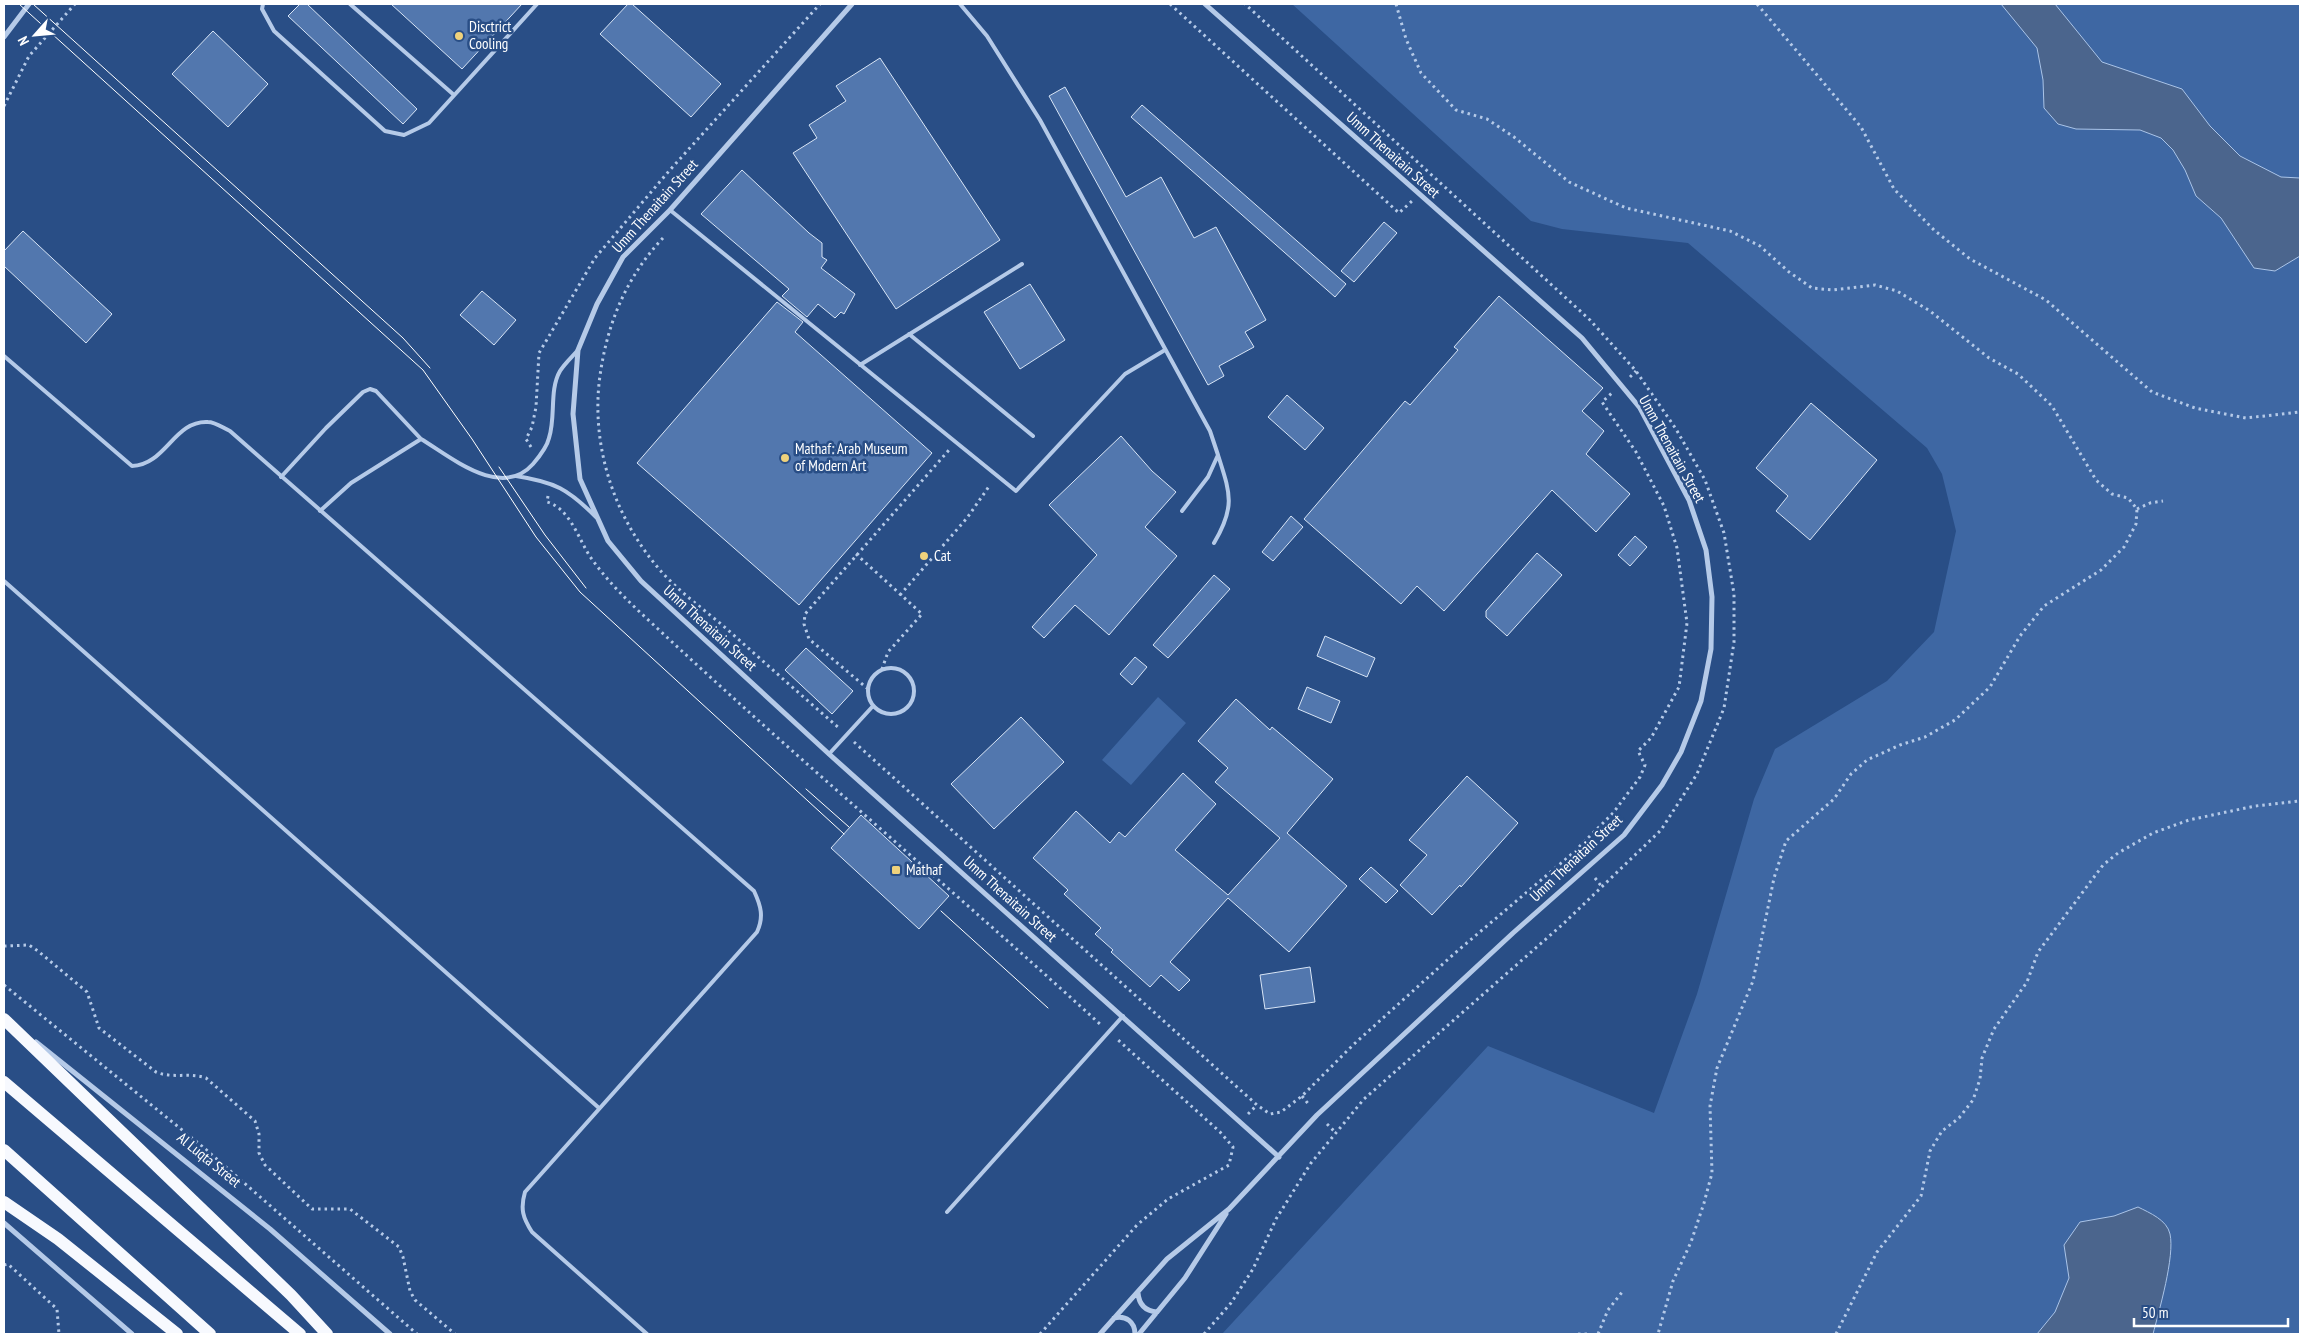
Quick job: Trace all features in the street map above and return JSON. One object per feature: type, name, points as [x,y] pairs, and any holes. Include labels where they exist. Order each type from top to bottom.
[{"type":"main road","points":[[4,1018],[291,1295],[327,1334]]},
{"type":"main road","points":[[4,1082],[300,1334]]},
{"type":"main road","points":[[4,1150],[210,1334]]},
{"type":"main road","points":[[4,1202],[58,1238],[177,1334]]},
{"type":"street","points":[[4,36],[29,4]]},
{"type":"street","name":"Umm Thenaitain Street","points":[[852,4],[670,210],[623,257],[597,304],[578,350],[573,414],[580,479],[608,541],[641,581],[829,754],[1280,1157]]},
{"type":"street","name":"Umm Thenaitain Street","points":[[1100,1334],[1167,1259],[1229,1209],[1280,1157],[1317,1114],[1513,933],[1624,835],[1662,785],[1681,752],[1701,701],[1711,649],[1712,597],[1706,550],[1689,500],[1640,408],[1582,338],[1418,195],[1205,4]]},
{"type":"street","name":"Al Luqta Street","points":[[4,1018],[270,1229],[390,1334]]},
{"type":"street","name":"Umm Thenaitain Street","points":[[1114,1318],[1125,1317],[1130,1321],[1137,1334],[1185,1278],[1229,1209]]},
{"type":"street","points":[[4,1223],[132,1334]]},
{"type":"street","points":[[1138,1293],[1141,1305],[1157,1312]]},
{"type":"lane","points":[[263,4],[262,9],[274,31],[385,131],[404,135],[429,123],[537,4]]},
{"type":"lane","points":[[350,4],[454,96]]},
{"type":"lane","points":[[960,4],[987,36],[1040,120],[1210,431],[1230,495],[1225,524],[1214,543]]},
{"type":"lane","points":[[670,210],[1016,491],[1125,374],[1165,350]]},
{"type":"lane","points":[[860,365],[1022,264]]},
{"type":"lane","points":[[908,334],[1033,436]]},
{"type":"lane","points":[[281,477],[326,428],[363,392],[370,389],[376,391],[421,438],[480,473],[499,479],[516,476],[529,468],[538,458],[549,439],[555,388],[560,372],[578,350]]},
{"type":"lane","points":[[4,356],[132,466],[143,466],[152,462],[179,434],[194,423],[210,422],[230,432],[754,891],[760,904],[762,921],[757,932],[525,1192],[521,1205],[524,1219],[532,1232],[647,1334]]},
{"type":"lane","points":[[320,511],[351,483],[421,438]]},
{"type":"lane","points":[[1182,511],[1208,478],[1218,455]]},
{"type":"lane","points":[[516,476],[548,483],[571,493],[596,518]]},
{"type":"lane","points":[[4,581],[599,1108]]},
{"type":"lane","points":[[895,668],[907,674],[914,685],[914,698],[907,709],[896,714],[883,713],[873,706],[868,689],[872,677],[882,669],[895,668]]},
{"type":"lane","points":[[829,754],[845,734],[873,706]]},
{"type":"lane","points":[[947,1212],[1123,1016]]},
{"type":"path","points":[[4,106],[29,56],[75,4]]},
{"type":"path","points":[[538,458],[526,439],[532,427],[536,407],[539,353],[565,312],[577,287],[595,258],[662,178],[820,4]]},
{"type":"path","points":[[1170,4],[1399,213],[1418,195],[1432,176]]},
{"type":"path","points":[[1204,1334],[1231,1303],[1253,1269],[1276,1219],[1311,1163],[1364,1099],[1534,950],[1661,830],[1697,774],[1724,708],[1734,642],[1734,594],[1724,533],[1705,480],[1676,429],[1636,371],[1590,320],[1245,4]]},
{"type":"path","points":[[1396,4],[1406,39],[1421,73],[1456,110],[1487,119],[1514,136],[1569,182],[1626,208],[1730,231],[1760,246],[1789,272],[1812,288],[1833,290],[1874,285],[1897,291],[1930,310],[1989,358],[2018,374],[2052,406],[2096,480],[2112,494],[2128,498],[2138,509],[2136,524],[2124,547],[2101,570],[2044,606],[2020,636],[1990,687],[1955,720],[1926,737],[1900,745],[1867,760],[1850,774],[1834,799],[1786,841],[1774,878],[1753,981],[1717,1068],[1710,1106],[1712,1173],[1691,1242],[1673,1281],[1658,1334]]},
{"type":"path","points":[[1757,4],[1861,127],[1894,189],[1934,230],[1970,259],[2046,300],[2152,392],[2195,408],[2246,418],[2300,412]]},
{"type":"path","points":[[681,219],[648,254],[624,292],[606,337],[597,390],[597,432],[612,492],[634,536],[660,570],[1257,1105],[1270,1114],[1281,1112],[1302,1096],[1353,1045],[1455,953],[1573,854],[1613,813],[1640,776],[1645,765],[1638,751],[1651,738],[1679,687],[1687,623],[1677,548],[1664,506],[1636,452],[1602,402],[1636,371]]},
{"type":"path","points":[[868,689],[809,640],[804,624],[805,614],[810,605],[956,442]]},
{"type":"path","points":[[900,595],[967,518],[996,476]]},
{"type":"path","points":[[548,483],[547,502],[554,503],[568,518],[589,554],[613,586],[704,672],[966,902],[1220,1132],[1233,1147],[1229,1166],[1168,1199],[1137,1224],[1040,1334]]},
{"type":"path","points":[[2138,509],[2150,503],[2163,501]]},
{"type":"path","points":[[856,554],[922,614],[888,652],[882,669]]},
{"type":"path","points":[[1836,1334],[1877,1252],[1921,1196],[1930,1150],[1942,1131],[1959,1118],[1973,1100],[1980,1079],[1982,1058],[1994,1028],[2027,982],[2038,952],[2103,864],[2153,833],[2189,820],[2255,806],[2300,801]]},
{"type":"path","points":[[4,946],[29,945],[38,951],[87,992],[99,1028],[156,1072],[167,1076],[196,1075],[206,1078],[255,1122],[260,1134],[259,1154],[265,1165],[312,1209],[350,1209],[399,1247],[410,1291],[415,1300],[455,1334]]},
{"type":"path","points":[[4,985],[203,1147],[417,1334]]},
{"type":"path","points":[[4,1264],[8,1264],[57,1309],[59,1334]]},
{"type":"path","points":[[1598,1334],[1608,1310],[1623,1291]]},
{"type":"path","points":[[1578,1334],[1588,1334]]},
{"type":"shaded area","points":[[1292,4],[2300,4],[2300,1334],[1222,1334],[1488,1046],[1654,1113],[1697,994],[1754,799],[1775,749],[1887,681],[1934,632],[1956,531],[1942,474],[1927,448],[1688,243],[1562,229],[1531,221]]},
{"type":"shaded area","points":[[2001,4],[2055,4],[2102,62],[2182,89],[2210,126],[2240,156],[2281,177],[2300,178],[2300,256],[2275,271],[2254,268],[2221,218],[2196,196],[2185,170],[2173,150],[2161,138],[2140,130],[2076,129],[2058,124],[2044,108],[2043,80],[2037,48]]},
{"type":"shaded area","points":[[1158,697],[1186,723],[1131,785],[1102,760]]},
{"type":"shaded area","points":[[2138,1207],[2153,1214],[2162,1221],[2170,1234],[2171,1244],[2168,1269],[2153,1334],[2037,1334],[2055,1312],[2069,1278],[2064,1245],[2080,1222],[2114,1216]]},
{"type":"building","points":[[300,4],[307,4],[417,109],[403,124],[288,16]]},
{"type":"building","name":"Disctrict Cooling","points":[[391,4],[522,4],[462,69]]},
{"type":"building","points":[[628,4],[632,4],[721,84],[691,117],[600,34]]},
{"type":"building","points":[[213,31],[268,84],[228,127],[172,74]]},
{"type":"building","points":[[880,58],[1000,240],[896,309],[793,153],[817,138],[809,125],[846,101],[836,86]]},
{"type":"building","points":[[1065,87],[1126,197],[1161,177],[1194,238],[1216,227],[1266,320],[1245,332],[1254,347],[1219,366],[1224,376],[1208,385],[1049,96]]},
{"type":"building","points":[[1142,105],[1346,284],[1335,297],[1131,117]]},
{"type":"building","points":[[742,170],[822,243],[822,257],[827,260],[821,268],[855,294],[844,314],[841,312],[835,318],[818,304],[807,317],[782,296],[789,289],[701,214]]},
{"type":"building","points":[[1384,222],[1397,233],[1354,282],[1341,271]]},
{"type":"building","points":[[23,231],[112,314],[86,343],[4,266],[4,251]]},
{"type":"building","points":[[1030,284],[1065,340],[1020,369],[984,312]]},
{"type":"building","points":[[482,291],[516,320],[494,345],[460,315]]},
{"type":"building","points":[[1499,296],[1603,388],[1582,411],[1604,431],[1586,454],[1630,494],[1596,532],[1552,490],[1444,611],[1417,586],[1401,604],[1304,519],[1405,401],[1410,405],[1458,350],[1454,347]]},
{"type":"building","name":"Mathaf: Arab Museum of Modern Art","points":[[777,302],[803,322],[795,332],[932,453],[799,605],[637,463]]},
{"type":"building","points":[[1287,395],[1324,428],[1305,450],[1268,417]]},
{"type":"building","points":[[1811,403],[1877,460],[1810,540],[1776,511],[1788,496],[1756,468]]},
{"type":"building","points":[[1121,436],[1152,471],[1176,492],[1145,527],[1177,556],[1109,635],[1075,605],[1044,638],[1032,627],[1097,555],[1049,505]]},
{"type":"building","points":[[1291,516],[1303,527],[1273,561],[1262,552]]},
{"type":"building","points":[[1635,536],[1647,547],[1630,566],[1618,555]]},
{"type":"building","points":[[1537,553],[1562,575],[1507,636],[1486,617],[1486,611]]},
{"type":"building","points":[[1214,575],[1230,589],[1168,658],[1153,645]]},
{"type":"building","points":[[1325,636],[1375,658],[1367,677],[1317,656]]},
{"type":"building","points":[[806,648],[853,691],[832,714],[785,670]]},
{"type":"building","points":[[1135,657],[1147,667],[1132,685],[1120,674]]},
{"type":"building","points":[[1307,687],[1340,701],[1331,723],[1298,709]]},
{"type":"building","points":[[1236,699],[1270,730],[1272,727],[1333,779],[1287,833],[1347,886],[1289,952],[1228,898],[1170,962],[1190,980],[1179,991],[1161,975],[1150,987],[1111,952],[1113,950],[1095,934],[1101,928],[1064,894],[1068,890],[1033,858],[1076,811],[1110,843],[1119,832],[1125,837],[1183,773],[1216,804],[1175,850],[1228,895],[1280,838],[1215,782],[1228,768],[1198,741]]},
{"type":"building","points":[[1021,717],[1064,762],[994,829],[951,784]]},
{"type":"building","points":[[1467,776],[1518,823],[1461,887],[1460,885],[1432,915],[1400,885],[1427,855],[1409,840]]},
{"type":"building","points":[[861,815],[949,896],[919,929],[831,848]]},
{"type":"building","points":[[1371,867],[1398,891],[1386,903],[1359,879]]},
{"type":"building","points":[[1310,967],[1315,1002],[1265,1009],[1260,975]]},
{"type":"tram line","points":[[19,4],[423,370],[472,439],[536,537],[580,592],[844,834]]},
{"type":"tram line","points":[[33,4],[403,338],[430,368]]},
{"type":"tram line","points":[[499,467],[545,535],[586,588]]},
{"type":"tram line","points":[[806,789],[849,827]]},
{"type":"tram line","points":[[941,911],[1048,1008]]},
{"type":"place","name":"Disctrict Cooling","points":[[459,36]]},
{"type":"place","name":"Mathaf: Arab Museum of Modern Art","points":[[785,458]]},
{"type":"place","name":"Cat","points":[[924,556]]},
{"type":"place","name":"Mathaf","points":[[896,870]]}]
